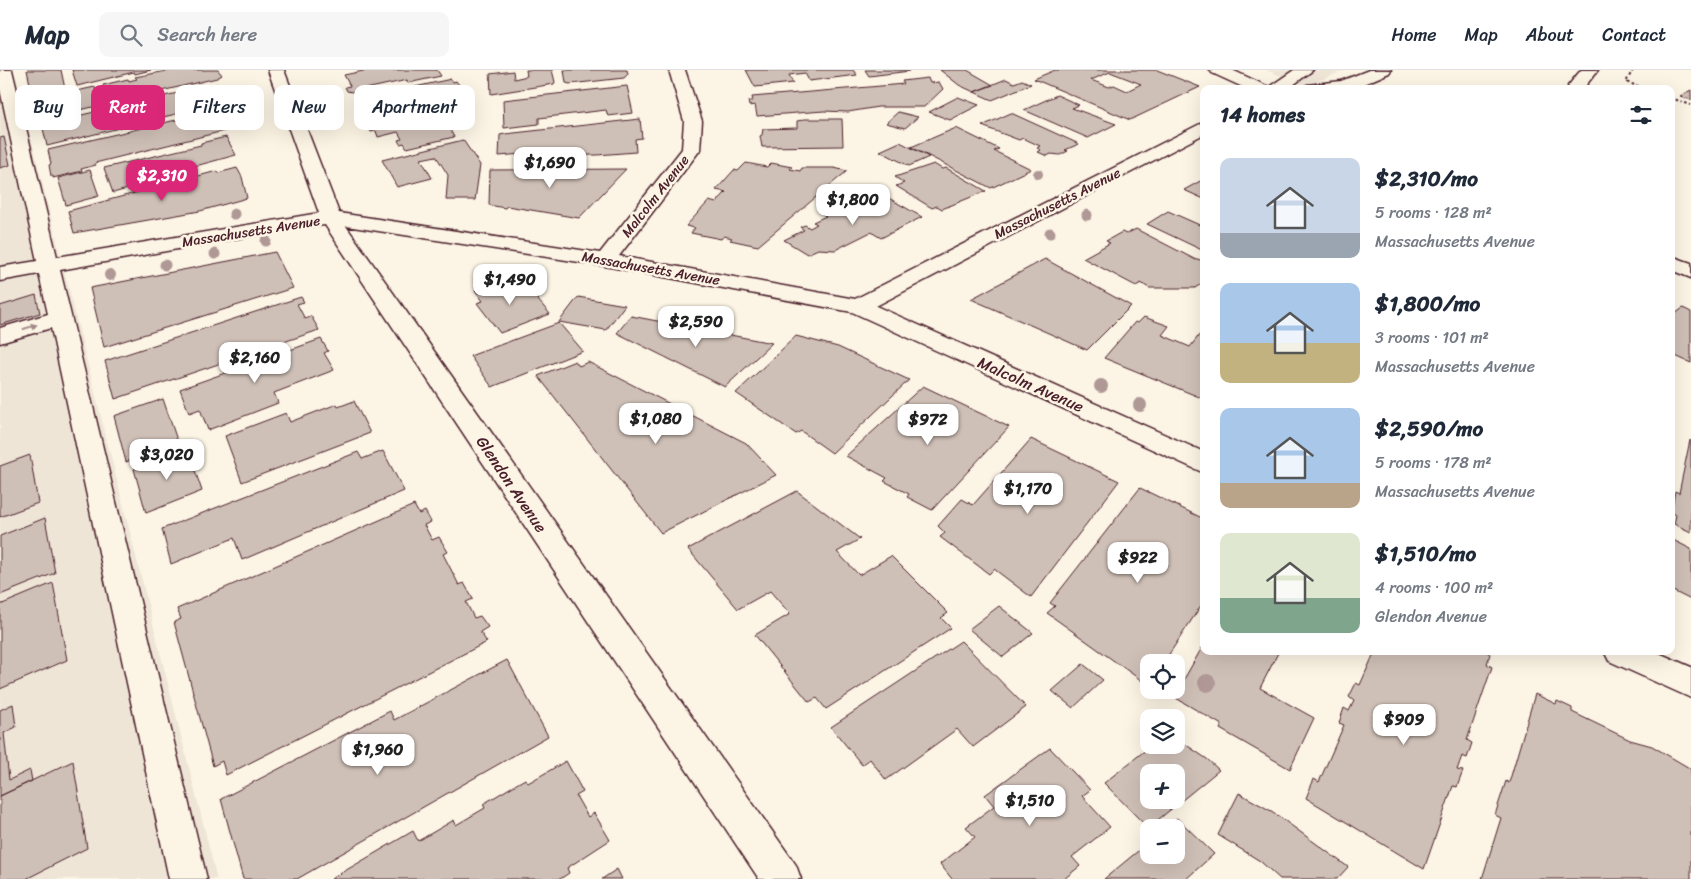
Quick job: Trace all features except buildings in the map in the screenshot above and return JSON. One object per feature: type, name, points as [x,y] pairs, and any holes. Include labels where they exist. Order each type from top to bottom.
[{"type":"street","points":[[4,70],[50,265],[60,318],[188,879]]},
{"type":"street","name":"Glendon Avenue","points":[[276,70],[332,218],[782,879]]},
{"type":"street","name":"Malcolm Avenue","points":[[605,260],[691,150],[693,121],[677,70]]},
{"type":"street","points":[[1218,70],[1253,85]]},
{"type":"street","points":[[1282,85],[1305,70]]},
{"type":"street","points":[[1346,85],[1384,70]]},
{"type":"street","points":[[1577,85],[1590,70]]},
{"type":"street","name":"Massachusetts Avenue","points":[[0,274],[295,222],[332,218],[605,260],[858,306],[1200,129]]},
{"type":"street","points":[[1675,264],[1691,271]]},
{"type":"street","name":"Malcolm Avenue","points":[[858,306],[1200,461]]},
{"type":"street","points":[[0,336],[60,318]]},
{"type":"street","points":[[1629,655],[1691,683]]},
{"type":"path","points":[[1633,70],[1626,82],[1635,85]]},
{"type":"path","points":[[1675,99],[1691,105]]},
{"type":"shaded area","points":[[0,70],[14,70],[18,85],[15,85],[15,130],[29,130],[217,879],[0,879]]},
{"type":"shaded area","points":[[1266,70],[1345,70],[1309,85],[1304,85]]}]
